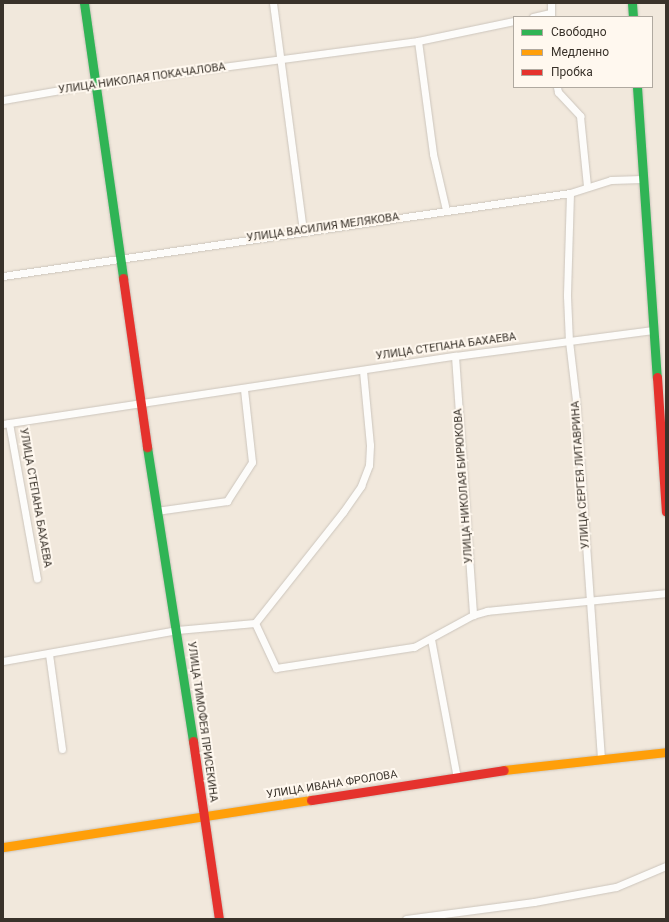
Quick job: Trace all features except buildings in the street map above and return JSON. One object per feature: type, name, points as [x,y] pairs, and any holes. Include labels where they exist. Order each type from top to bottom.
[{"type":"street","points":[[84,3],[156,511],[177,630]]},
{"type":"street","points":[[273,3],[282,61],[303,230]]},
{"type":"street","points":[[550,3],[551,15]]},
{"type":"street","points":[[632,3],[633,16]]},
{"type":"street","points":[[282,61],[418,41],[513,21]]},
{"type":"street","points":[[418,41],[433,154],[446,210]]},
{"type":"street","name":"УЛИЦА НИКОЛАЯ ПОКАЧАЛОВА","points":[[3,100],[95,84],[282,61]]},
{"type":"street","points":[[557,88],[558,92],[580,116],[587,186]]},
{"type":"street","points":[[637,88],[642,179],[666,512]]},
{"type":"street","name":"УЛИЦА ВАСИЛИЯ МЕЛЯКОВА","points":[[3,276],[303,230],[570,193],[587,186],[611,180],[642,179]]},
{"type":"street","name":"УЛИЦА СЕРГЕЯ ЛИТАВРИНА","points":[[570,193],[567,296],[569,341],[576,401],[601,757]]},
{"type":"street","name":"УЛИЦА СТЕПАНА БАХАЕВА","points":[[37,578],[6,423],[141,402],[244,389],[454,356],[653,330]]},
{"type":"street","name":"УЛИЦА НИКОЛАЯ БИРЮКОВА","points":[[454,356],[473,615]]},
{"type":"street","points":[[363,371],[370,445],[369,465],[361,486],[343,512],[255,623],[276,668],[414,647],[473,615],[486,611],[666,594]]},
{"type":"street","points":[[156,511],[227,501],[252,462],[244,389]]},
{"type":"street","name":"УЛИЦА ТИМОФЕЯ ПРИСЕКИНА","points":[[3,661],[177,630],[255,623]]},
{"type":"street","name":"УЛИЦА ТИМОФЕЯ ПРИСЕКИНА","points":[[177,630],[219,919]]},
{"type":"street","points":[[431,639],[457,778]]},
{"type":"street","points":[[49,654],[62,749]]},
{"type":"street","name":"УЛИЦА ИВАНА ФРОЛОВА","points":[[3,847],[601,757],[666,752]]},
{"type":"street","points":[[406,919],[534,902],[616,888],[666,866]]},
{"type":"traffic: fast","points":[[84,3],[123,278]]},
{"type":"traffic: fast","points":[[632,3],[633,16]]},
{"type":"traffic: fast","points":[[637,88],[657,377]]},
{"type":"traffic: fast","points":[[147,447],[193,741]]},
{"type":"traffic: slow","points":[[504,770],[666,752]]},
{"type":"traffic: slow","points":[[3,847],[311,800]]},
{"type":"traffic: jam","points":[[123,278],[147,447]]},
{"type":"traffic: jam","points":[[657,377],[666,512]]},
{"type":"traffic: jam","points":[[193,741],[219,919]]},
{"type":"traffic: jam","points":[[311,800],[504,770]]}]
